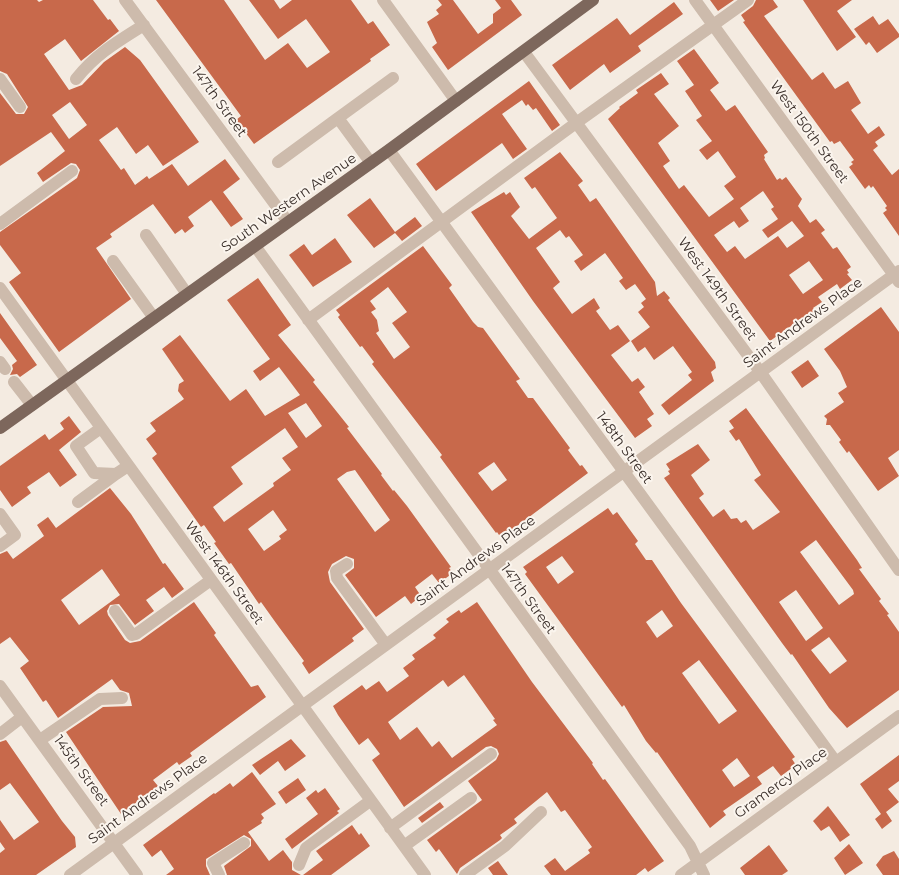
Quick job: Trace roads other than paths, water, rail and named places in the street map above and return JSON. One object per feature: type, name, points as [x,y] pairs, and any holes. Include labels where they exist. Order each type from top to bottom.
[{"type":"main road","name":"South Western Avenue","points":[[0,428],[371,163],[593,0]]},
{"type":"street","name":"147th Street","points":[[125,0],[288,222]]},
{"type":"street","points":[[383,0],[456,101]]},
{"type":"street","name":"West 150th Street","points":[[695,0],[897,276]]},
{"type":"street","points":[[308,320],[712,24],[748,0]]},
{"type":"street","points":[[76,79],[97,56],[144,25]]},
{"type":"street","name":"West 149th Street","points":[[524,52],[760,373],[899,570]]},
{"type":"street","points":[[278,162],[393,78]]},
{"type":"street","points":[[0,79],[20,107]]},
{"type":"street","points":[[338,118],[371,163]]},
{"type":"street","name":"148th Street","points":[[389,150],[836,762]]},
{"type":"street","points":[[0,224],[72,171]]},
{"type":"street","points":[[146,235],[187,294]]},
{"type":"street","name":"147th Street","points":[[255,246],[488,570],[690,846],[704,875]]},
{"type":"street","points":[[113,261],[154,318]]},
{"type":"street","name":"Saint Andrews Place","points":[[70,875],[623,472],[897,276]]},
{"type":"street","name":"West 146th Street","points":[[2,296],[67,381],[424,875]]},
{"type":"street","points":[[14,382],[32,406]]},
{"type":"street","points":[[101,428],[76,446],[94,473],[116,474]]},
{"type":"street","points":[[78,502],[128,466]]},
{"type":"street","points":[[0,514],[15,535],[0,546]]},
{"type":"street","points":[[347,564],[336,571],[337,578],[386,645]]},
{"type":"street","points":[[115,611],[132,635],[136,634],[211,580]]},
{"type":"street","name":"145th Street","points":[[0,686],[137,875]]},
{"type":"street","points":[[40,740],[100,699],[122,698]]},
{"type":"street","points":[[0,734],[22,716]]},
{"type":"street","name":"Gramercy Place","points":[[681,875],[899,716]]},
{"type":"street","points":[[390,828],[491,754]]},
{"type":"street","points":[[404,846],[471,798]]},
{"type":"street","points":[[299,864],[306,848],[370,801]]},
{"type":"street","points":[[465,875],[505,846],[541,812]]},
{"type":"street","points":[[218,875],[213,863],[244,843]]}]
